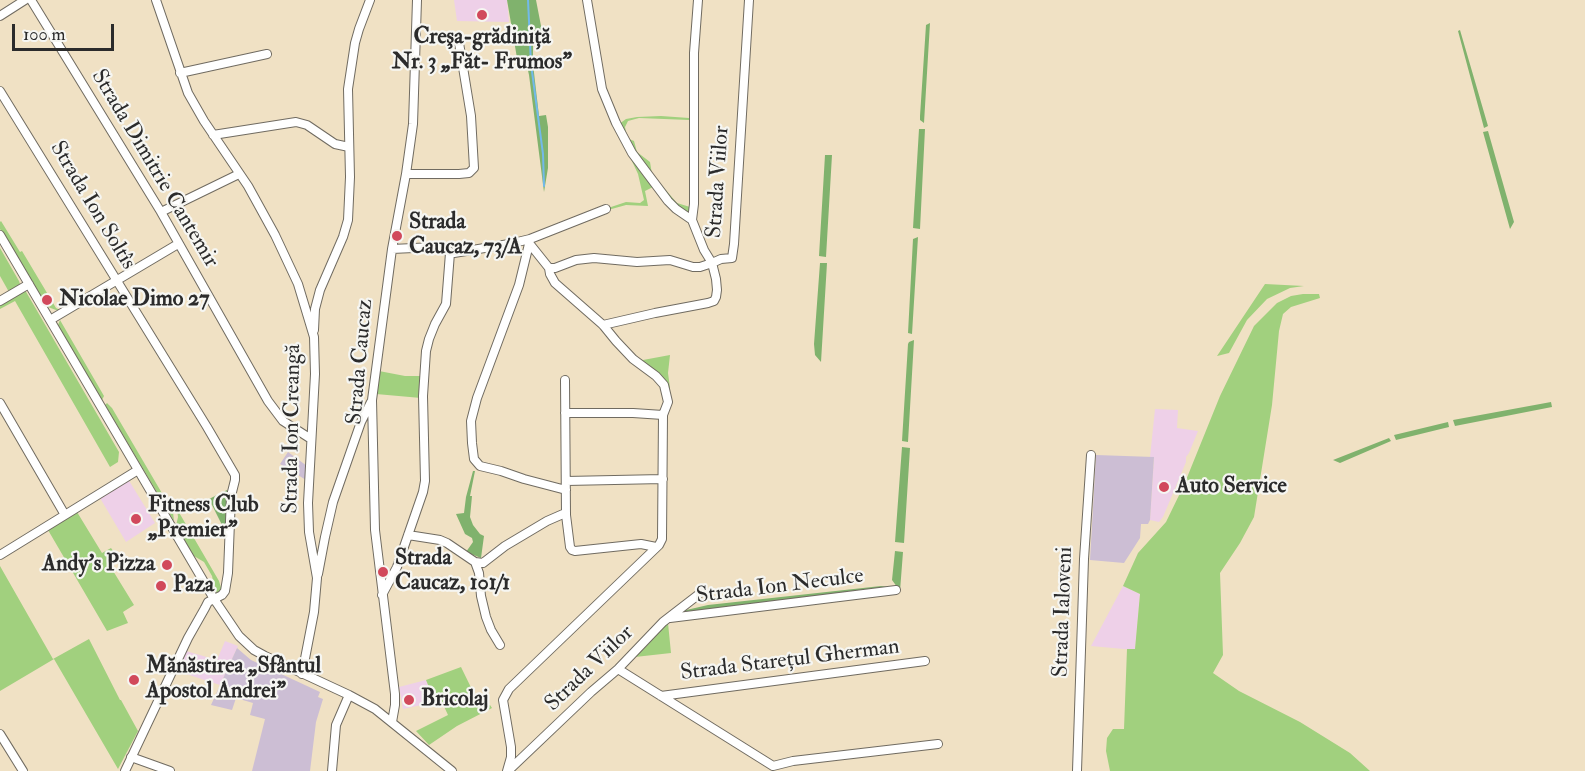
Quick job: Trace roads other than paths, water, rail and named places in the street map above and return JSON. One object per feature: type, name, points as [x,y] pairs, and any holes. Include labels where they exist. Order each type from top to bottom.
[{"type":"street","points":[[0,16],[25,0]]},
{"type":"street","name":"Strada Dimitrie Cantemir","points":[[31,0],[161,212],[276,412],[283,421],[311,439]]},
{"type":"street","name":"Strada Ion Creangă","points":[[156,0],[180,73],[194,105],[275,235],[294,276],[314,337],[315,374],[308,503],[309,532],[317,578],[314,612],[302,674]]},
{"type":"street","points":[[314,337],[316,303],[348,220],[350,177],[348,89],[355,43],[370,0]]},
{"type":"street","name":"Strada Caucaz","points":[[392,722],[395,694],[375,530],[372,400],[415,100],[417,0]]},
{"type":"street","points":[[587,0],[602,89],[616,123],[632,153],[668,201],[676,210],[692,220]]},
{"type":"street","name":"Strada Viilor","points":[[698,0],[694,53],[694,204],[692,220],[712,263],[732,258],[734,244],[749,0]]},
{"type":"street","points":[[406,174],[465,174],[474,168],[471,116],[459,43]]},
{"type":"street","points":[[180,73],[267,54]]},
{"type":"street","name":"Strada Ion Soltîs","points":[[0,91],[235,475],[231,496],[225,591],[208,602],[188,638],[125,771]]},
{"type":"street","points":[[213,135],[296,122],[307,125],[335,144],[349,147]]},
{"type":"street","points":[[161,212],[239,174]]},
{"type":"street","points":[[392,249],[435,248],[450,253],[530,241],[606,209]]},
{"type":"street","points":[[0,236],[214,599],[245,643],[265,656],[375,709],[452,771]]},
{"type":"street","points":[[507,771],[511,747],[504,707],[505,695],[509,689],[662,539],[663,416],[668,402],[664,386],[649,369],[633,359],[603,325],[555,283],[549,268],[530,241]]},
{"type":"street","points":[[530,241],[519,285],[472,414],[472,443],[476,463],[484,468],[524,479],[566,485],[663,479]]},
{"type":"street","points":[[50,320],[178,244]]},
{"type":"street","points":[[382,595],[394,574],[423,492],[425,481],[423,396],[426,351],[429,339],[446,304],[450,253]]},
{"type":"street","points":[[549,268],[576,260],[594,258],[637,262],[670,260],[693,267],[712,263],[717,290],[714,301],[603,325]]},
{"type":"street","points":[[0,301],[29,284]]},
{"type":"street","points":[[565,380],[567,515],[572,550],[641,544],[656,547]]},
{"type":"street","points":[[317,578],[333,502],[361,422],[372,400]]},
{"type":"street","points":[[0,403],[65,516]]},
{"type":"street","points":[[565,413],[633,413],[663,416]]},
{"type":"street","name":"Strada Ialoveni","points":[[1077,771],[1084,559],[1091,455]]},
{"type":"street","points":[[0,555],[138,470]]},
{"type":"street","points":[[408,535],[432,538],[447,543],[475,562],[483,563],[505,546],[547,521],[560,515],[567,515]]},
{"type":"street","points":[[475,562],[486,617],[500,645]]},
{"type":"street","name":"Strada Ion Neculce","points":[[668,619],[896,590]]},
{"type":"street","name":"Strada Viilor","points":[[507,771],[618,669],[668,619],[698,595]]},
{"type":"street","name":"Strada Starețul Gherman","points":[[661,696],[925,661]]},
{"type":"street","points":[[618,669],[773,766],[793,761],[938,744]]},
{"type":"street","points":[[332,771],[336,725],[349,695]]},
{"type":"street","points":[[0,734],[22,771]]},
{"type":"street","points":[[131,758],[170,771]]},
{"type":"waterway","points":[[528,0],[531,64],[543,154],[544,186]]},
{"type":"place","name":"Creşa-grădiniţă Nr. 3 „Făt- Frumos”","points":[[482,15]]},
{"type":"place","name":"Strada Caucaz, 73/A","points":[[397,236]]},
{"type":"place","name":"Nicolae Dimo 27","points":[[47,300]]},
{"type":"place","name":"Auto Service","points":[[1164,487]]},
{"type":"place","name":"Fitness Club „Premier”","points":[[136,519]]},
{"type":"place","name":"Andy's Pizza","points":[[167,565]]},
{"type":"place","name":"Strada Caucaz, 101/1","points":[[383,572]]},
{"type":"place","name":"Paza","points":[[161,586]]},
{"type":"place","name":"Mănăstirea „Sfântul Apostol Andrei”","points":[[134,680]]},
{"type":"place","name":"Bricolaj","points":[[409,700]]}]
